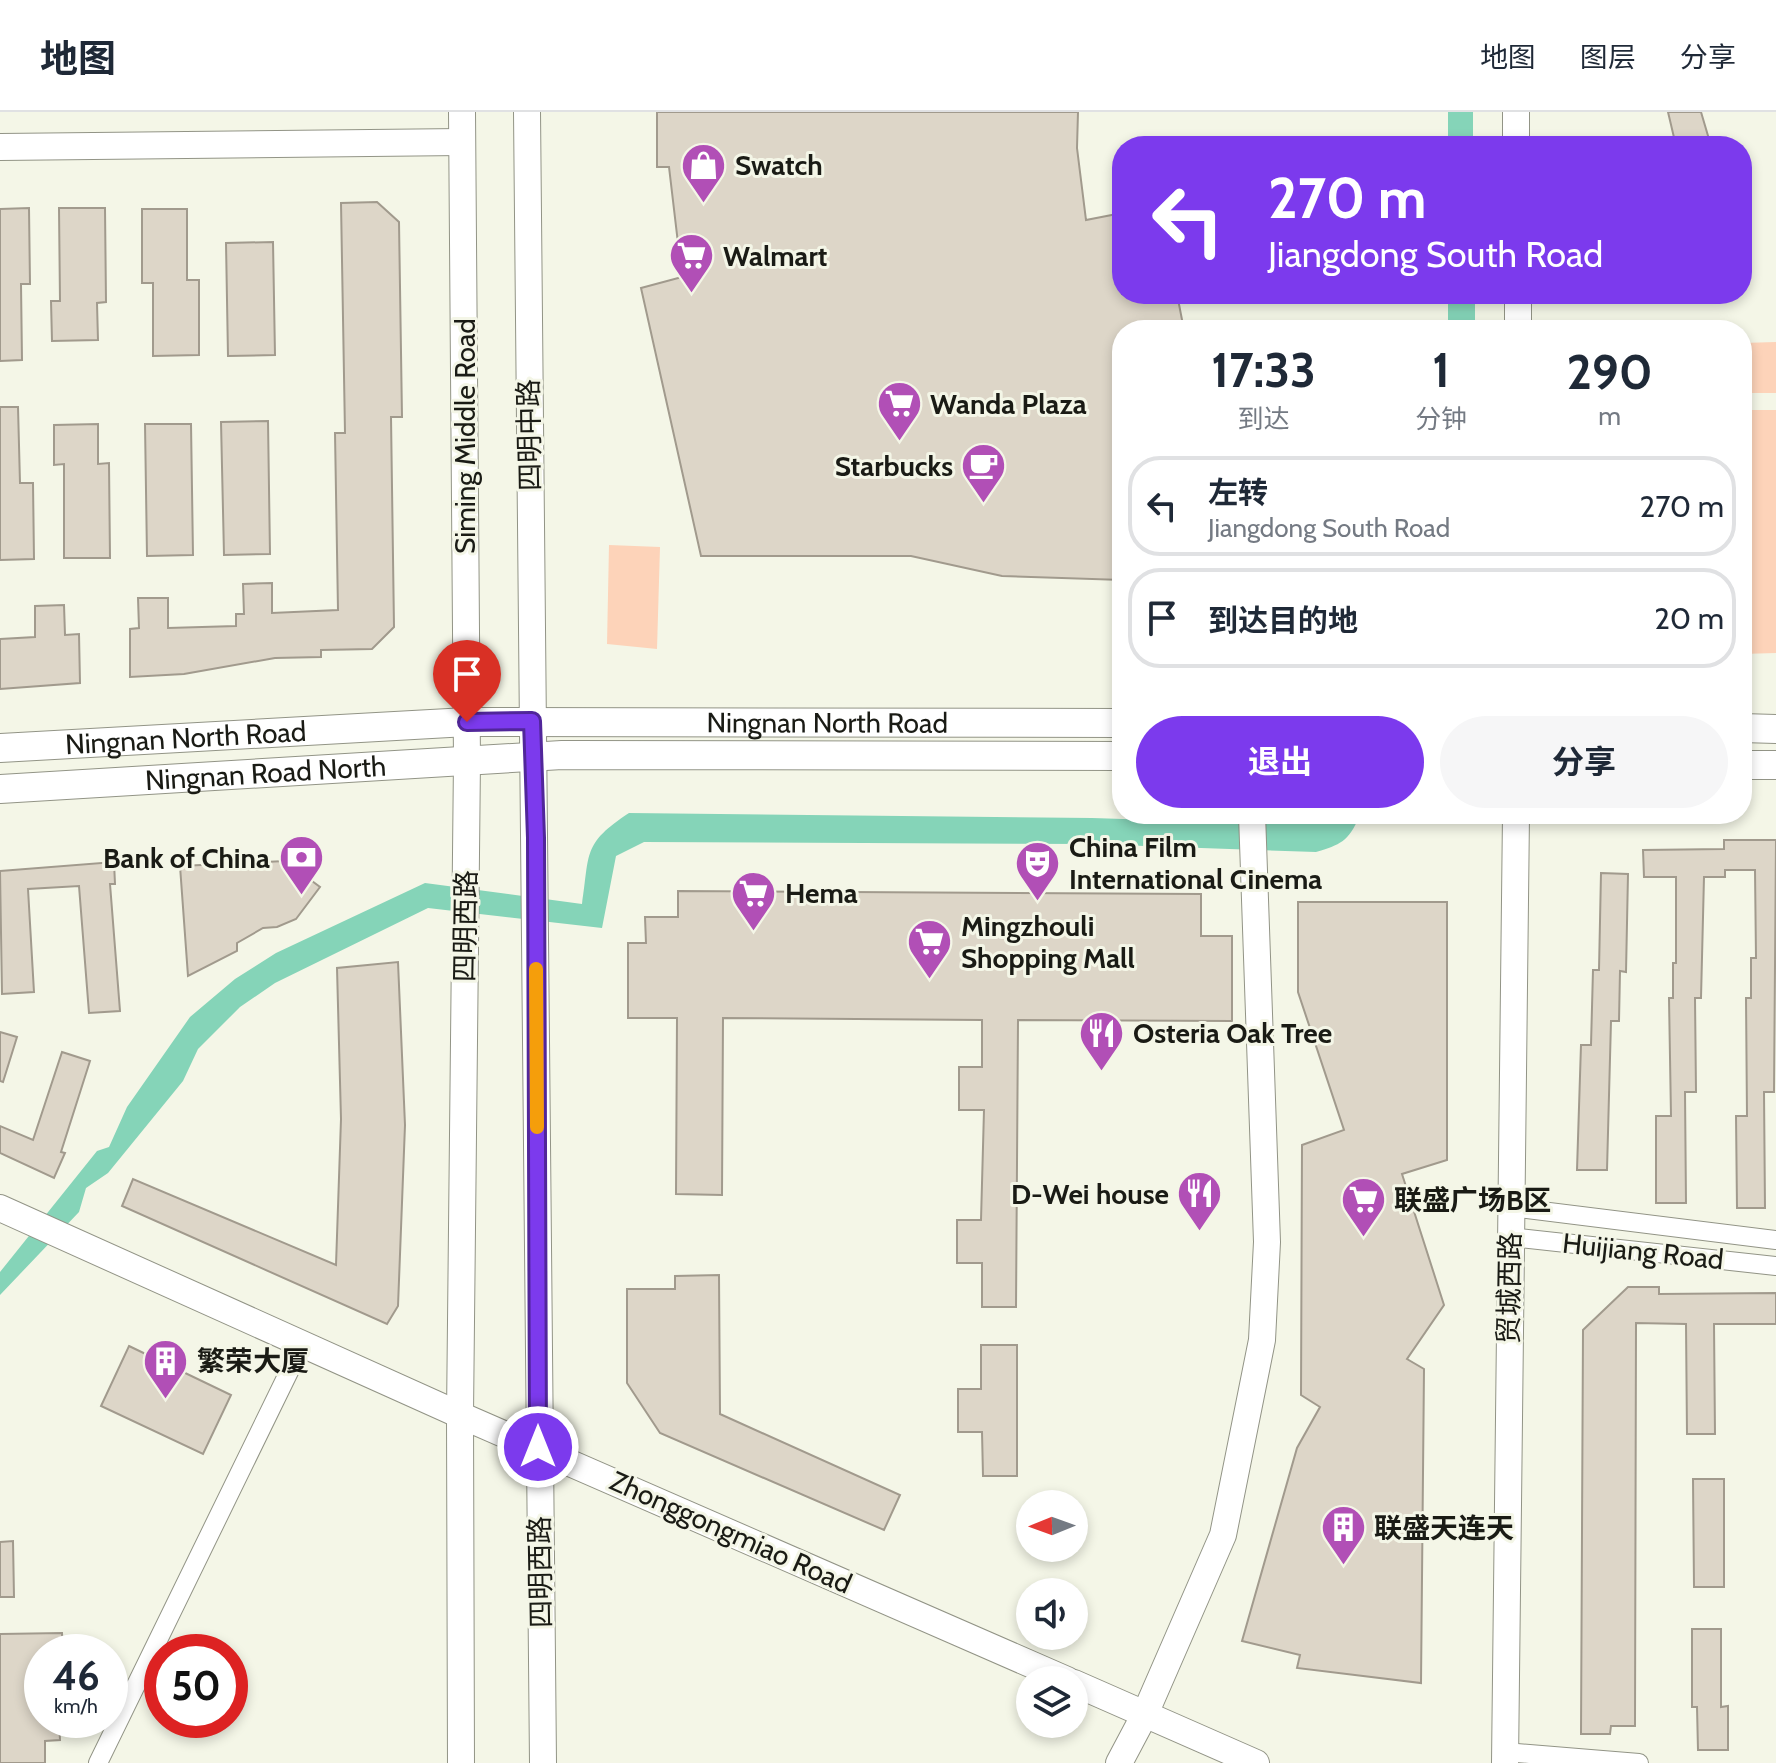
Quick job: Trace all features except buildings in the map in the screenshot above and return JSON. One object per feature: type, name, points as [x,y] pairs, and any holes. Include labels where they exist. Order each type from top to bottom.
[{"type":"main road","name":"Siming Middle Road","points":[[462,112],[467,760]]},
{"type":"main road","name":"四明中路","points":[[527,112],[532,757]]},
{"type":"main road","points":[[1516,112],[1516,136]]},
{"type":"main road","points":[[0,147],[462,142]]},
{"type":"main road","name":"Ningnan North Road","points":[[0,748],[467,722],[1112,723]]},
{"type":"main road","points":[[1752,728],[1776,729]]},
{"type":"main road","name":"Ningnan North Road","points":[[532,757],[1112,756]]},
{"type":"main road","name":"Ningnan Road North","points":[[0,789],[532,757]]},
{"type":"main road","name":"四明西路","points":[[532,757],[536,838],[538,1447],[543,1756]]},
{"type":"main road","name":"四明西路","points":[[461,1763],[460,1415],[467,760]]},
{"type":"main road","points":[[1752,765],[1776,765]]},
{"type":"main road","points":[[1119,1763],[1145,1714],[1223,1535],[1262,1340],[1267,1242],[1252,824]]},
{"type":"main road","name":"贸城西路","points":[[1505,1758],[1516,824]]},
{"type":"main road","name":"Zhonggongmiao Road","points":[[4,1210],[80,1247],[1035,1666]]},
{"type":"main road","points":[[1088,1689],[1256,1763]]},
{"type":"street","name":"Huijiang Road","points":[[1510,1207],[1776,1240]]},
{"type":"street","name":"Huijiang Road","points":[[1510,1237],[1776,1266]]},
{"type":"street","points":[[98,1763],[302,1345]]},
{"type":"street","points":[[1505,1758],[1639,1763]]},
{"type":"shaded area","points":[[1448,112],[1473,112],[1473,136],[1448,136]]},
{"type":"shaded area","points":[[1448,304],[1475,304],[1475,320],[1448,320]]},
{"type":"shaded area","points":[[1776,342],[1776,393],[1752,393],[1752,343]]},
{"type":"shaded area","points":[[1752,410],[1776,410],[1776,653],[1752,654]]},
{"type":"shaded area","points":[[609,545],[660,547],[657,649],[607,644]]},
{"type":"shaded area","points":[[629,813],[1092,818],[1112,819],[1112,824],[1355,824],[1343,841],[1316,852],[1088,844],[644,842],[616,856],[602,928],[428,908],[275,983],[240,1007],[198,1049],[183,1081],[108,1173],[86,1188],[79,1212],[0,1295],[0,1272],[97,1151],[109,1147],[127,1107],[190,1017],[235,979],[276,953],[425,883],[582,904],[591,851],[603,833]]},
{"type":"slow traffic","points":[[536,969],[537,1127]]},
{"type":"place","name":"Swatch","points":[[704,204]]},
{"type":"place","name":"Walmart","points":[[692,295]]},
{"type":"place","name":"Wanda Plaza","points":[[899,443]]},
{"type":"place","name":"Starbucks","points":[[984,505]]},
{"type":"place","name":"Bank of China","points":[[301,897]]},
{"type":"place","name":"China Film International Cinema","points":[[1038,902]]},
{"type":"place","name":"Hema","points":[[754,932]]},
{"type":"place","name":"Mingzhouli Shopping Mall","points":[[930,981]]},
{"type":"place","name":"Osteria Oak Tree","points":[[1102,1072]]},
{"type":"place","name":"D-Wei house","points":[[1200,1233]]},
{"type":"place","name":"联盛广场B区","points":[[1363,1239]]},
{"type":"place","name":"繁荣大厦","points":[[166,1400]]},
{"type":"place","name":"联盛天连天","points":[[1343,1567]]},
{"type":"route","points":[[467,722],[532,721],[536,838],[538,1447]]}]
